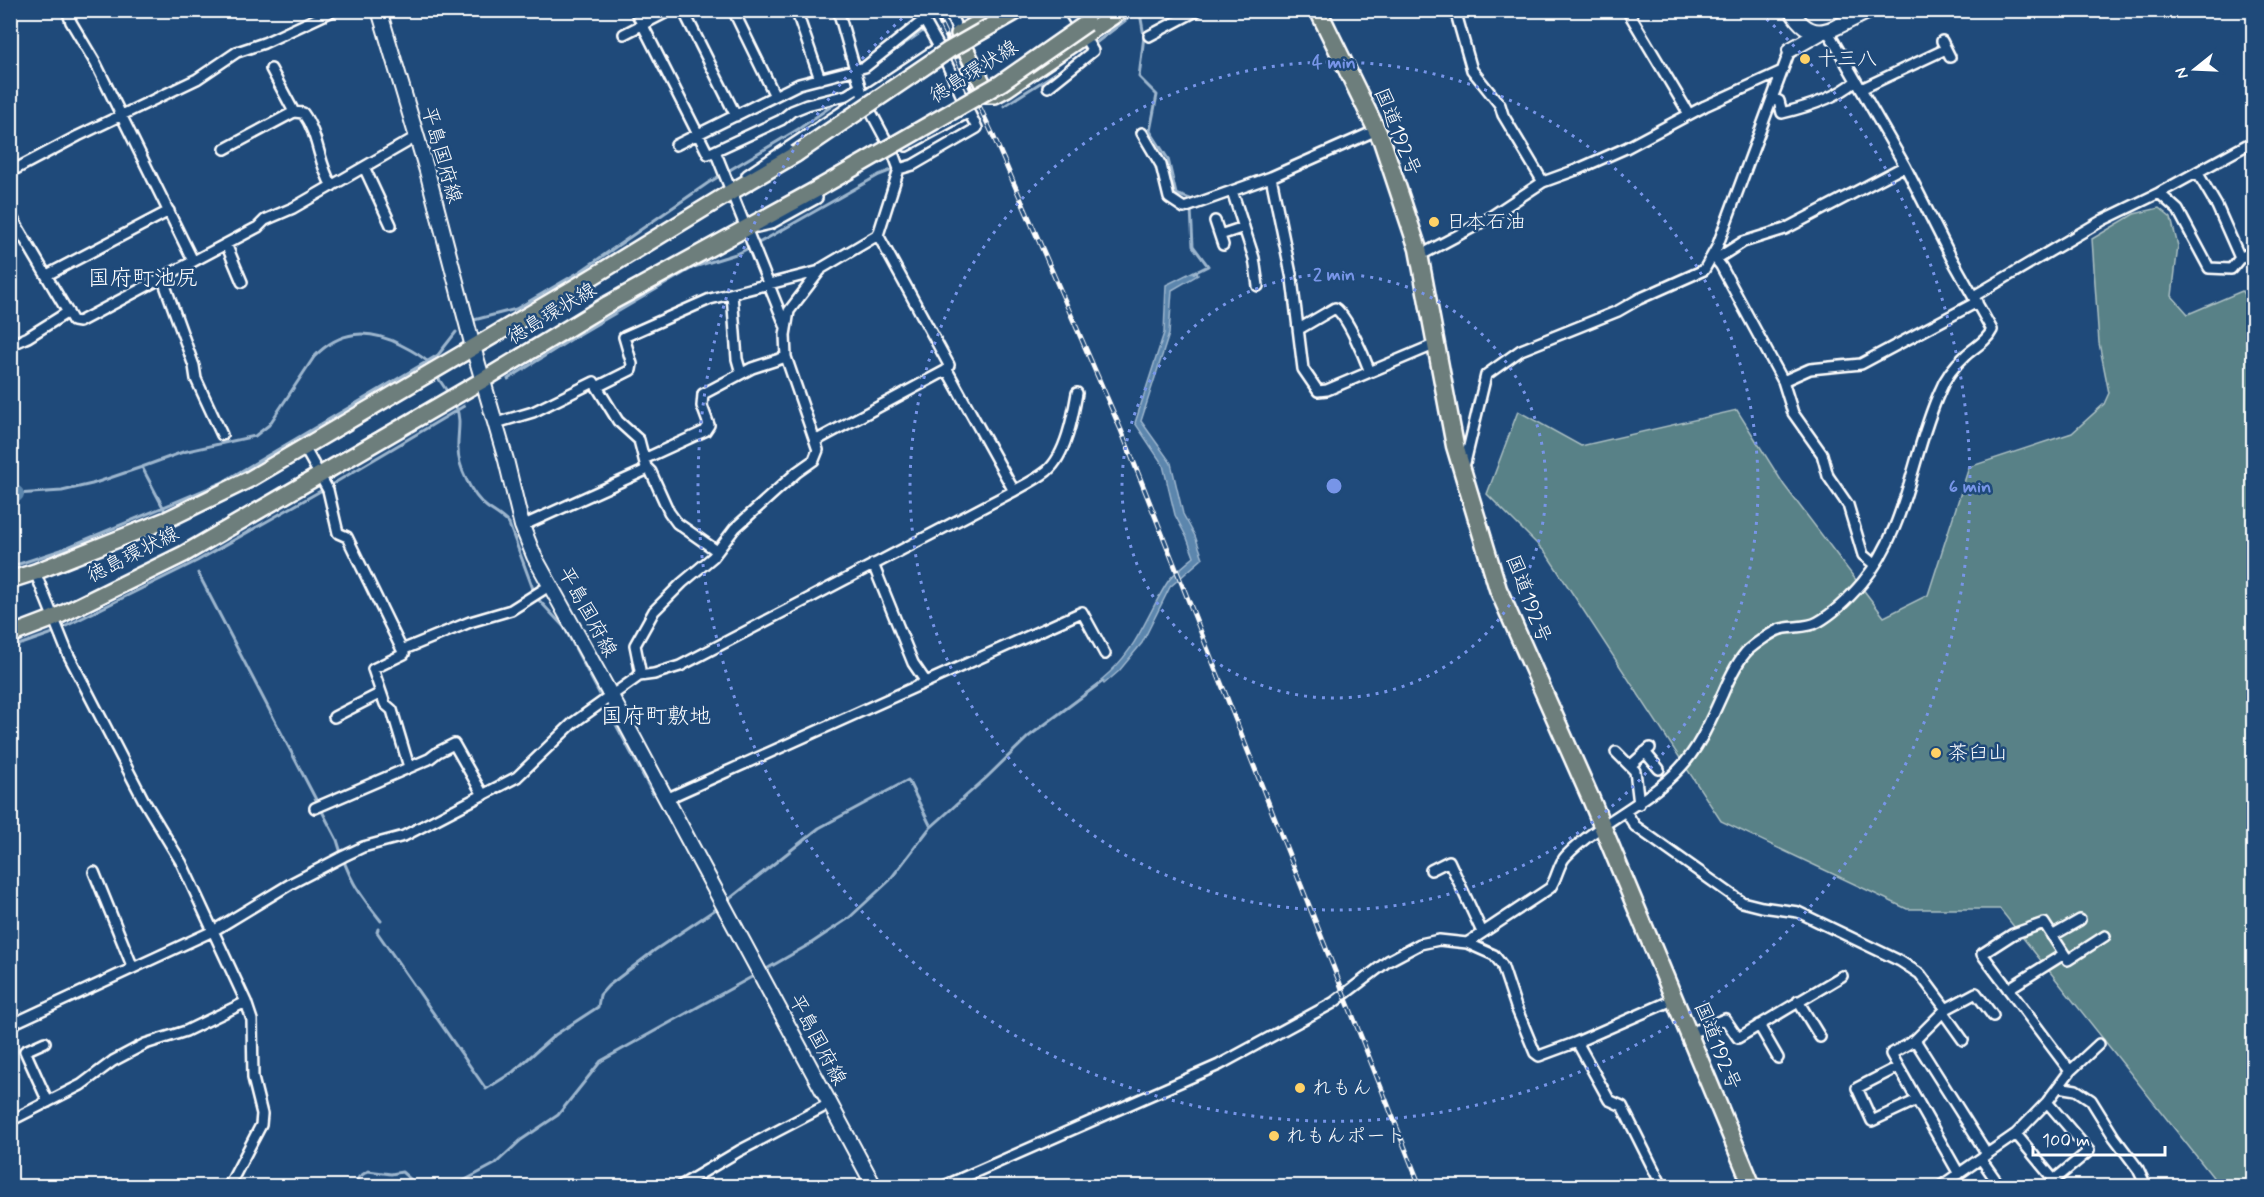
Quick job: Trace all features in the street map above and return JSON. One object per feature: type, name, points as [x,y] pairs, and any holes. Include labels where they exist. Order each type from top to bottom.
[{"type":"highway","name":"国道192号","points":[[1318,10],[1382,141],[1419,256],[1455,446],[1498,589],[1676,999],[1752,1186]]},
{"type":"main road","name":"平島国府線","points":[[379,10],[427,171],[522,526],[534,556],[540,592],[666,799],[874,1186]]},
{"type":"main road","points":[[1001,10],[959,34],[988,95],[995,95],[1006,89],[1088,38],[1122,10]]},
{"type":"main road","name":"徳島環状線","points":[[10,580],[35,572],[232,489],[579,285],[796,154],[949,50],[1019,10]]},
{"type":"main road","name":"徳島環状線","points":[[10,635],[55,626],[184,554],[325,483],[483,380],[608,304],[751,239],[819,188],[1001,83],[1088,38],[1105,10]]},
{"type":"main road","points":[[1791,10],[1798,23],[1805,29],[1824,32]]},
{"type":"main road","points":[[1790,50],[1872,10]]},
{"type":"main road","points":[[1790,50],[1798,23]]},
{"type":"street","points":[[67,10],[71,22],[96,64],[193,261]]},
{"type":"street","points":[[10,172],[78,136],[197,79],[237,52],[264,43],[335,10]]},
{"type":"street","points":[[635,10],[708,154],[781,120],[792,111],[847,95],[860,87]]},
{"type":"street","points":[[624,34],[671,10]]},
{"type":"street","points":[[684,10],[736,116]]},
{"type":"street","points":[[733,10],[775,96]]},
{"type":"street","points":[[796,10],[820,79]]},
{"type":"street","points":[[597,387],[630,370],[632,364],[624,337],[710,298],[820,271],[878,235],[899,169],[863,97],[838,10]]},
{"type":"street","points":[[949,10],[959,34]]},
{"type":"street","points":[[1048,87],[1093,51],[1088,38],[1068,10]]},
{"type":"street","points":[[1149,36],[1198,10]]},
{"type":"street","points":[[1455,10],[1472,70],[1500,105],[1503,115],[1543,182]]},
{"type":"street","points":[[1627,10],[1689,114]]},
{"type":"street","points":[[676,145],[800,84],[855,70],[872,63],[879,54],[924,20],[939,47],[976,128],[913,165],[899,169]]},
{"type":"street","points":[[1467,943],[1550,888],[1556,879],[1563,858],[1602,826],[1639,804],[1680,768],[1693,752],[1730,676],[1747,651],[1778,630],[1818,622],[1849,597],[1875,565],[1903,510],[1924,433],[1941,389],[1955,367],[1988,338],[1992,330],[1951,257],[1905,165],[1859,85],[1824,32]]},
{"type":"street","points":[[730,192],[765,162],[939,47]]},
{"type":"street","points":[[1772,98],[1779,101],[1782,113],[1806,108],[1850,86],[1859,85],[1946,49]]},
{"type":"street","points":[[1463,473],[1486,375],[1521,350],[1618,311],[1704,270],[1713,256],[1790,50]]},
{"type":"street","points":[[271,69],[294,112]]},
{"type":"street","points":[[1419,256],[1481,223],[1543,182],[1626,147],[1765,76],[1782,70]]},
{"type":"street","points":[[225,148],[294,112],[303,113],[309,121],[322,165],[332,186]]},
{"type":"street","points":[[751,239],[770,224],[969,112]]},
{"type":"street","points":[[1142,133],[1161,165],[1169,198],[1185,208],[1271,177],[1377,130]]},
{"type":"street","points":[[10,214],[14,229],[48,275],[73,321],[79,322],[258,227],[265,220],[293,208],[416,137]]},
{"type":"street","points":[[1783,381],[1810,369],[1861,364],[1976,299],[2103,220],[2159,193],[2253,141]]},
{"type":"street","points":[[715,152],[786,327]]},
{"type":"street","points":[[1713,256],[1720,256],[1743,242],[1785,229],[1905,165]]},
{"type":"street","points":[[364,167],[390,212],[391,225]]},
{"type":"street","points":[[2197,172],[2217,206],[2240,258]]},
{"type":"street","points":[[1271,177],[1292,279],[1303,369],[1318,391],[1327,390],[1436,344]]},
{"type":"street","points":[[1232,192],[1254,258],[1258,286]]},
{"type":"street","points":[[2159,193],[2178,210],[2209,268],[2231,269],[2240,258],[2253,251]]},
{"type":"street","points":[[48,275],[169,211]]},
{"type":"street","points":[[1215,221],[1222,240],[1244,227]]},
{"type":"street","points":[[815,441],[947,370],[949,365],[878,235]]},
{"type":"street","points":[[226,244],[242,282]]},
{"type":"street","points":[[1713,256],[1721,266],[1783,381],[1793,413],[1822,454],[1828,476],[1848,506],[1863,555],[1875,565]]},
{"type":"street","points":[[639,676],[635,645],[642,629],[661,604],[717,551],[735,528],[797,472],[814,460],[818,450],[786,357],[786,327],[789,311],[820,271]]},
{"type":"street","points":[[162,277],[194,366],[196,379],[222,435]]},
{"type":"street","points":[[732,294],[735,342],[741,373]]},
{"type":"street","points":[[1299,329],[1335,308],[1342,312],[1352,335],[1358,342],[1370,372]]},
{"type":"street","points":[[10,345],[28,337],[68,312]]},
{"type":"street","points":[[645,463],[705,431],[708,425],[702,406],[703,394],[741,373],[786,357]]},
{"type":"street","points":[[947,370],[1014,491]]},
{"type":"street","points":[[496,423],[533,412],[594,382],[618,421],[639,440],[645,463],[669,512],[677,523],[717,551]]},
{"type":"street","points":[[10,1025],[213,931],[292,883],[342,857],[404,836],[517,777],[573,723],[606,697],[639,676],[680,666],[1014,491],[1048,470],[1061,450],[1072,423],[1077,393]]},
{"type":"street","points":[[304,447],[325,483],[338,533],[346,537],[404,654],[373,669],[385,704],[392,710],[408,767]]},
{"type":"street","points":[[522,526],[644,471],[645,463]]},
{"type":"street","points":[[873,564],[913,663],[926,682]]},
{"type":"street","points":[[35,572],[55,626],[143,799],[181,862],[246,1002],[252,1020],[253,1078],[262,1114],[261,1125],[229,1186]]},
{"type":"street","points":[[402,650],[470,622],[511,610],[540,592]]},
{"type":"street","points":[[666,799],[1082,612],[1105,654]]},
{"type":"street","points":[[334,717],[381,693]]},
{"type":"street","points":[[318,807],[429,759],[454,744],[483,795]]},
{"type":"street","points":[[1630,766],[1647,750],[1659,769]]},
{"type":"street","points":[[1616,752],[1635,771],[1639,804]]},
{"type":"street","points":[[1626,812],[1635,826],[1742,902],[1798,912],[1900,961],[1920,974],[1963,1040]]},
{"type":"street","points":[[1431,870],[1449,861],[1482,933]]},
{"type":"street","points":[[94,872],[133,968]]},
{"type":"street","points":[[2052,936],[2080,920]]},
{"type":"street","points":[[2070,1071],[1982,954],[2013,934],[2044,923],[2068,960],[2105,936]]},
{"type":"street","points":[[944,1186],[1219,1065],[1333,1003],[1388,961],[1420,944],[1439,940],[1467,943],[1494,955],[1502,965],[1516,1007],[1535,1053],[1539,1056],[1676,999]]},
{"type":"street","points":[[2008,989],[2064,954]]},
{"type":"street","points":[[1690,1034],[1725,1019],[1738,1038],[1842,976]]},
{"type":"street","points":[[1959,1174],[1891,1054],[1915,1040],[1945,1011],[1976,993],[1993,1016]]},
{"type":"street","points":[[10,1121],[81,1085],[113,1061],[145,1044],[186,1031],[246,1002]]},
{"type":"street","points":[[1798,1002],[1820,1037]]},
{"type":"street","points":[[1760,1025],[1778,1058]]},
{"type":"street","points":[[1915,1040],[2000,1186]]},
{"type":"street","points":[[45,1042],[25,1051],[48,1102]]},
{"type":"street","points":[[1577,1042],[1609,1100],[1622,1106],[1662,1186]]},
{"type":"street","points":[[1941,1186],[2016,1134],[2047,1102],[2070,1071],[2099,1044]]},
{"type":"street","points":[[1898,1067],[1857,1088],[1872,1121],[1917,1100]]},
{"type":"street","points":[[2058,1088],[2076,1090],[2091,1100],[2114,1137],[2138,1169],[2146,1186]]},
{"type":"street","points":[[2016,1134],[2054,1180],[2089,1151],[2047,1102]]},
{"type":"street","points":[[681,1186],[739,1151],[830,1104]]},
{"type":"green space","points":[[2159,208],[2171,218],[2178,246],[2172,296],[2188,314],[2242,291],[2253,314],[2253,1186],[2220,1186],[2000,909],[1907,909],[1721,821],[1546,553],[1487,494],[1518,411],[1581,446],[1737,410],[1784,485],[1884,617],[1928,595],[1969,467],[2072,433],[2104,404],[2109,393],[2099,343],[2092,239],[2134,214]]},
{"type":"water","points":[[1196,270],[1198,275],[1172,290],[1169,334],[1141,421],[1171,463],[1183,514],[1195,536],[1203,558],[1170,587],[1142,643],[1119,671],[1104,684],[1101,680],[1132,646],[1170,579],[1194,557],[1175,515],[1163,465],[1135,423],[1164,333],[1166,285]]},
{"type":"waterway","points":[[1004,106],[1059,71],[1139,10]]},
{"type":"waterway","points":[[1140,13],[1144,36],[1139,77],[1157,95],[1150,131],[1168,159],[1176,194],[1190,199],[1190,202]]},
{"type":"waterway","points":[[882,59],[923,31]]},
{"type":"waterway","points":[[474,320],[516,309],[581,271],[708,183],[800,128],[833,105]]},
{"type":"waterway","points":[[911,160],[970,126]]},
{"type":"waterway","points":[[508,379],[694,267],[739,253],[879,175],[892,170]]},
{"type":"waterway","points":[[1191,209],[1193,246],[1208,266],[1194,273]]},
{"type":"waterway","points":[[10,567],[61,550],[221,483],[438,355],[456,332]]},
{"type":"waterway","points":[[142,467],[183,452],[255,436],[269,425],[314,357],[334,341],[344,337],[355,334],[377,336],[408,349],[429,363]]},
{"type":"waterway","points":[[436,375],[449,394]]},
{"type":"waterway","points":[[10,648],[50,634],[197,561],[464,406]]},
{"type":"waterway","points":[[456,407],[459,422],[460,464],[467,481],[481,502],[509,524],[536,597],[564,627],[653,794]]},
{"type":"waterway","points":[[16,494],[62,491],[92,484],[142,467],[164,509]]},
{"type":"waterway","points":[[10,493],[16,494]]},
{"type":"waterway","points":[[198,573],[337,840],[354,884],[381,921]]},
{"type":"waterway","points":[[763,971],[849,918],[889,881],[929,829],[1028,737],[1103,681]]},
{"type":"waterway","points":[[727,901],[819,828],[908,780],[931,827]]},
{"type":"waterway","points":[[699,846],[729,900]]},
{"type":"waterway","points":[[378,929],[377,932],[486,1089],[513,1072],[555,1035],[598,1007],[600,995],[608,986],[655,950],[719,907]]},
{"type":"waterway","points":[[454,1186],[495,1164],[521,1140],[558,1115],[601,1061],[757,974]]},
{"type":"waterway","points":[[354,1186],[359,1177],[368,1171],[391,1174],[402,1172],[418,1186]]},
{"type":"railway","points":[[934,10],[992,133],[1121,430],[1420,1186]]},
{"type":"place","name":"十三八","points":[[1805,59]]},
{"type":"place","name":"日本石油","points":[[1434,222]]},
{"type":"place","name":"茶臼山","points":[[1936,753]]},
{"type":"place","name":"れもん","points":[[1300,1088]]},
{"type":"place","name":"れもんポート","points":[[1274,1136]]},
{"type":"district","name":"国府町池尻","points":[[143,279]]},
{"type":"district","name":"国府町敷地","points":[[656,717]]}]
